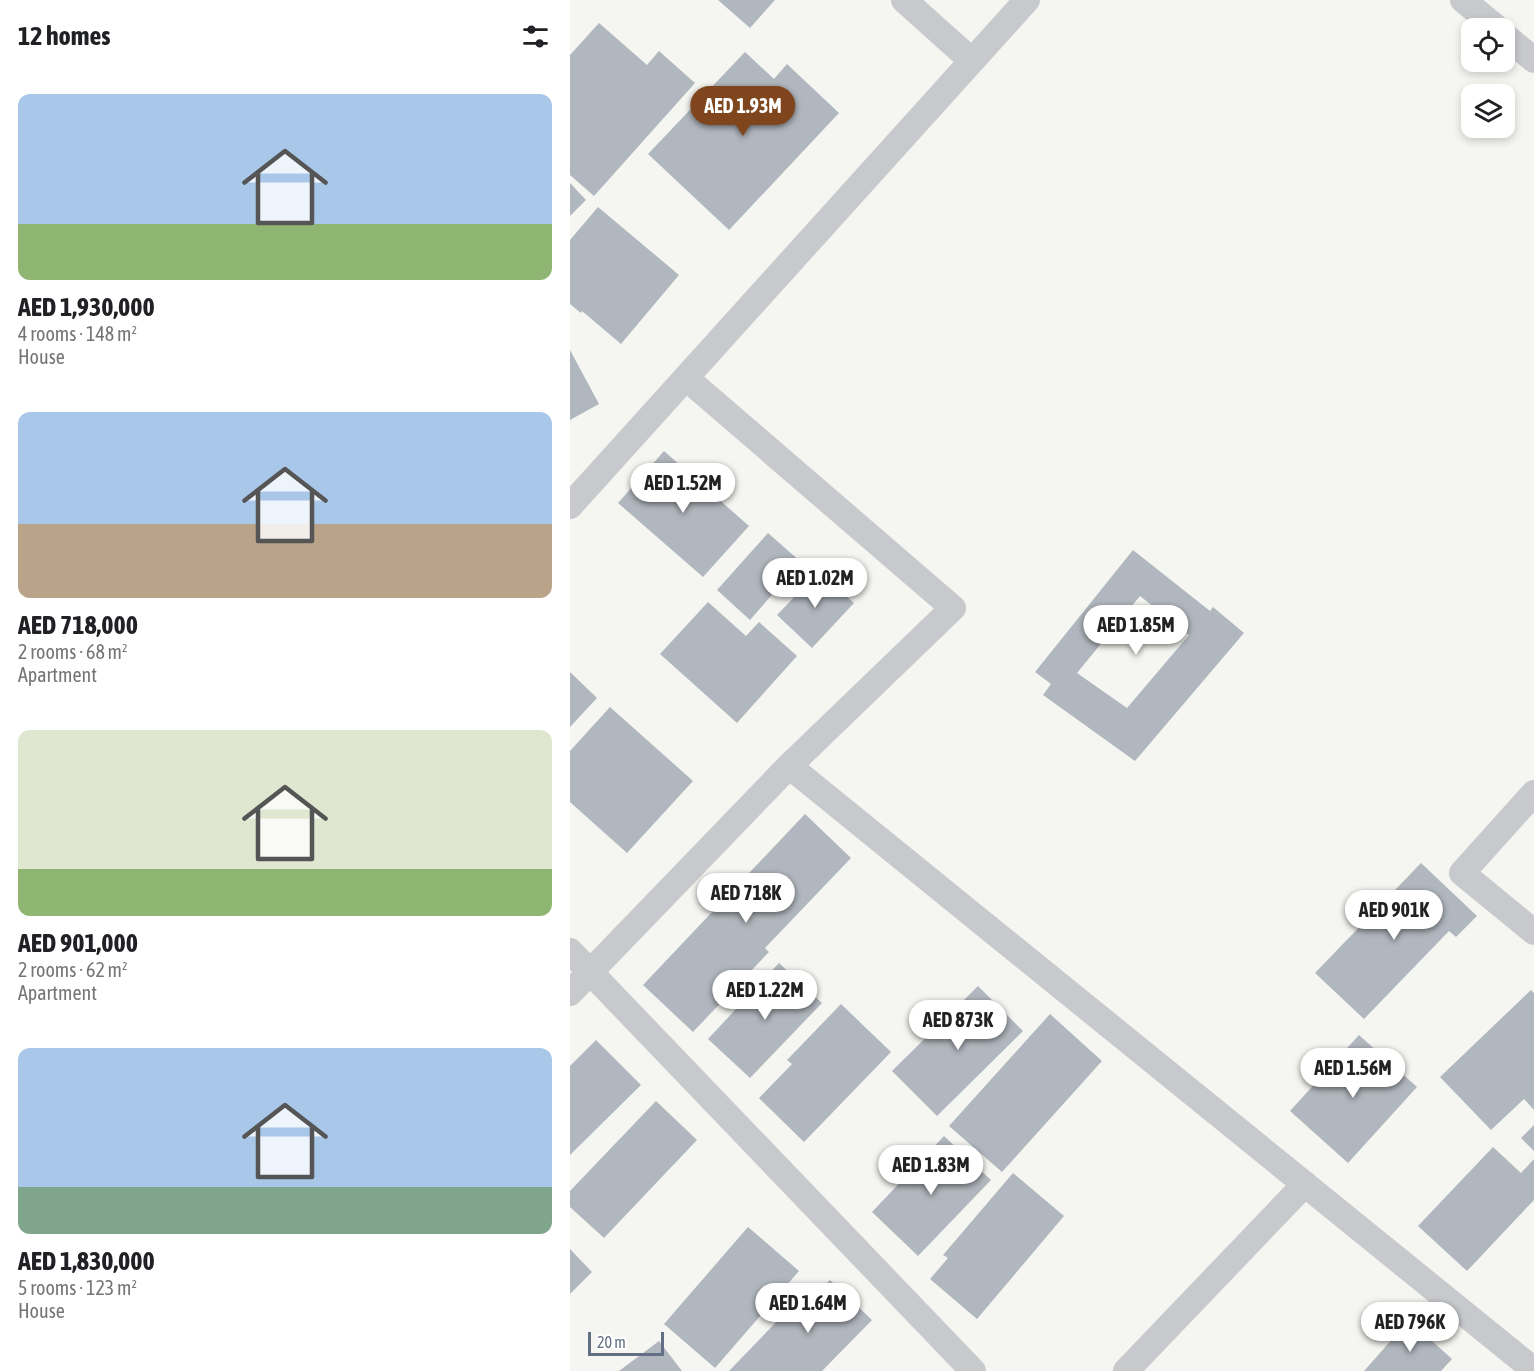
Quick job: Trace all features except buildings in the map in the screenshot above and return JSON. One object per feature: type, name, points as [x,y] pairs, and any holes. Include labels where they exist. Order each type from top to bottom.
[{"type":"street","points":[[904,0],[972,61]]},
{"type":"street","points":[[570,506],[1027,0]]},
{"type":"street","points":[[1463,0],[1485,18]]},
{"type":"street","points":[[1515,44],[1534,60]]},
{"type":"street","points":[[570,993],[789,766],[953,608],[686,378]]},
{"type":"street","points":[[789,766],[1305,1184],[1526,1368]]},
{"type":"street","points":[[1534,793],[1462,873],[1534,932]]},
{"type":"street","points":[[570,951],[973,1371]]},
{"type":"street","points":[[1126,1371],[1305,1184]]}]
